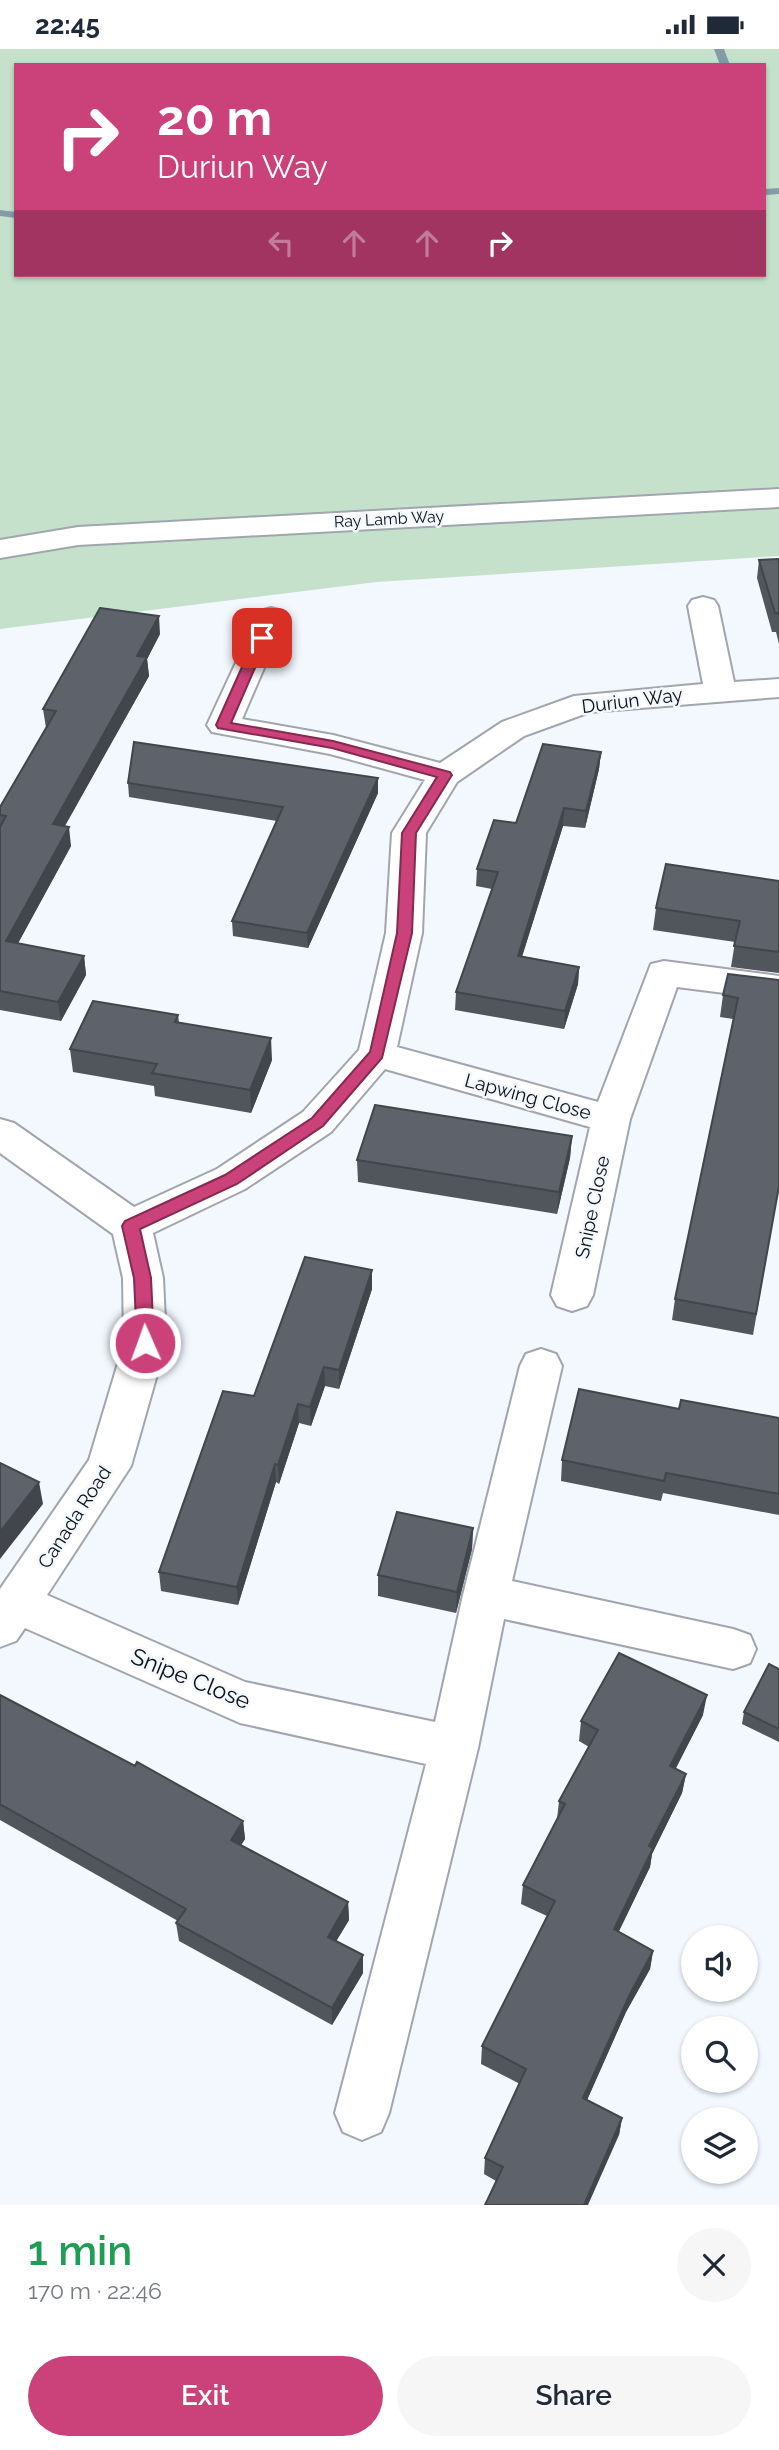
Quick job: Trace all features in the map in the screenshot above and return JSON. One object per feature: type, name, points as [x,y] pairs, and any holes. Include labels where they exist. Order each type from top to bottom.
[{"type":"street","name":"Ray Lamb Way","points":[[0,549],[78,537],[779,498]]},
{"type":"street","points":[[703,606],[720,691]]},
{"type":"street","points":[[271,617],[223,725],[333,745],[445,775]]},
{"type":"street","name":"Duriun Way","points":[[131,1226],[231,1179],[317,1122],[377,1054],[404,933],[409,833],[445,775],[513,729],[585,703],[779,688]]},
{"type":"street","name":"Lapwing Close","points":[[377,1054],[611,1119],[664,973],[779,988]]},
{"type":"street","name":"Snipe Close","points":[[572,1295],[611,1119]]},
{"type":"street","points":[[0,1133],[131,1226]]},
{"type":"street","name":"Canada Road","points":[[9,1615],[109,1466],[145,1343],[143,1278],[131,1226]]},
{"type":"street","points":[[362,2113],[454,1748],[486,1595],[541,1366]]},
{"type":"street","points":[[486,1595],[733,1649]]},
{"type":"street","name":"Snipe Close","points":[[9,1615],[240,1702],[454,1748]]},
{"type":"green space","points":[[0,49],[779,49],[779,556],[377,582],[0,629]]},
{"type":"building","points":[[779,559],[779,615],[775,613],[759,560]]},
{"type":"building","points":[[100,608],[159,616],[137,656],[147,657],[53,824],[69,827],[6,941],[84,956],[58,1002],[0,991],[0,827],[6,816],[0,815],[0,807],[56,711],[43,709]]},
{"type":"building","points":[[134,742],[378,778],[307,933],[232,921],[283,807],[128,783]]},
{"type":"building","points":[[543,744],[601,752],[586,811],[564,808],[518,956],[579,967],[565,1011],[456,992],[498,872],[477,869],[494,820],[516,823]]},
{"type":"building","points":[[666,864],[779,881],[779,952],[734,946],[740,921],[656,908]]},
{"type":"building","points":[[728,974],[779,980],[779,1186],[756,1314],[675,1299],[738,998],[723,995]]},
{"type":"building","points":[[93,1001],[178,1015],[175,1022],[271,1038],[250,1090],[152,1073],[157,1064],[70,1049]]},
{"type":"building","points":[[375,1105],[572,1136],[559,1192],[357,1160]]},
{"type":"building","points":[[305,1257],[372,1270],[339,1370],[324,1367],[310,1407],[298,1404],[278,1465],[275,1464],[237,1587],[159,1572],[223,1391],[254,1396]]},
{"type":"building","points":[[579,1389],[679,1409],[681,1400],[779,1418],[779,1494],[666,1473],[664,1481],[562,1460]]},
{"type":"building","points":[[0,1463],[39,1482],[0,1532]]},
{"type":"building","points":[[397,1512],[473,1528],[457,1592],[378,1575]]},
{"type":"building","points":[[619,1653],[707,1695],[670,1766],[686,1774],[649,1846],[653,1848],[614,1929],[653,1951],[630,1994],[583,2098],[622,2118],[584,2205],[485,2205],[503,2167],[485,2158],[526,2069],[482,2046],[555,1901],[523,1885],[565,1804],[559,1801],[598,1730],[581,1721]]},
{"type":"building","points":[[769,1664],[779,1669],[779,1729],[744,1712]]},
{"type":"building","points":[[0,1695],[135,1766],[137,1762],[243,1821],[231,1840],[348,1902],[328,1937],[363,1955],[332,2008],[176,1923],[186,1909],[0,1804]]},
{"type":"waterway","points":[[719,49],[724,63]]},
{"type":"waterway","points":[[766,192],[779,191]]},
{"type":"waterway","points":[[0,213],[14,215]]},
{"type":"route","points":[[145,1343],[143,1278],[131,1226],[231,1179],[317,1122],[377,1054],[404,933],[409,833],[445,775],[333,745],[223,725],[262,638]]}]
